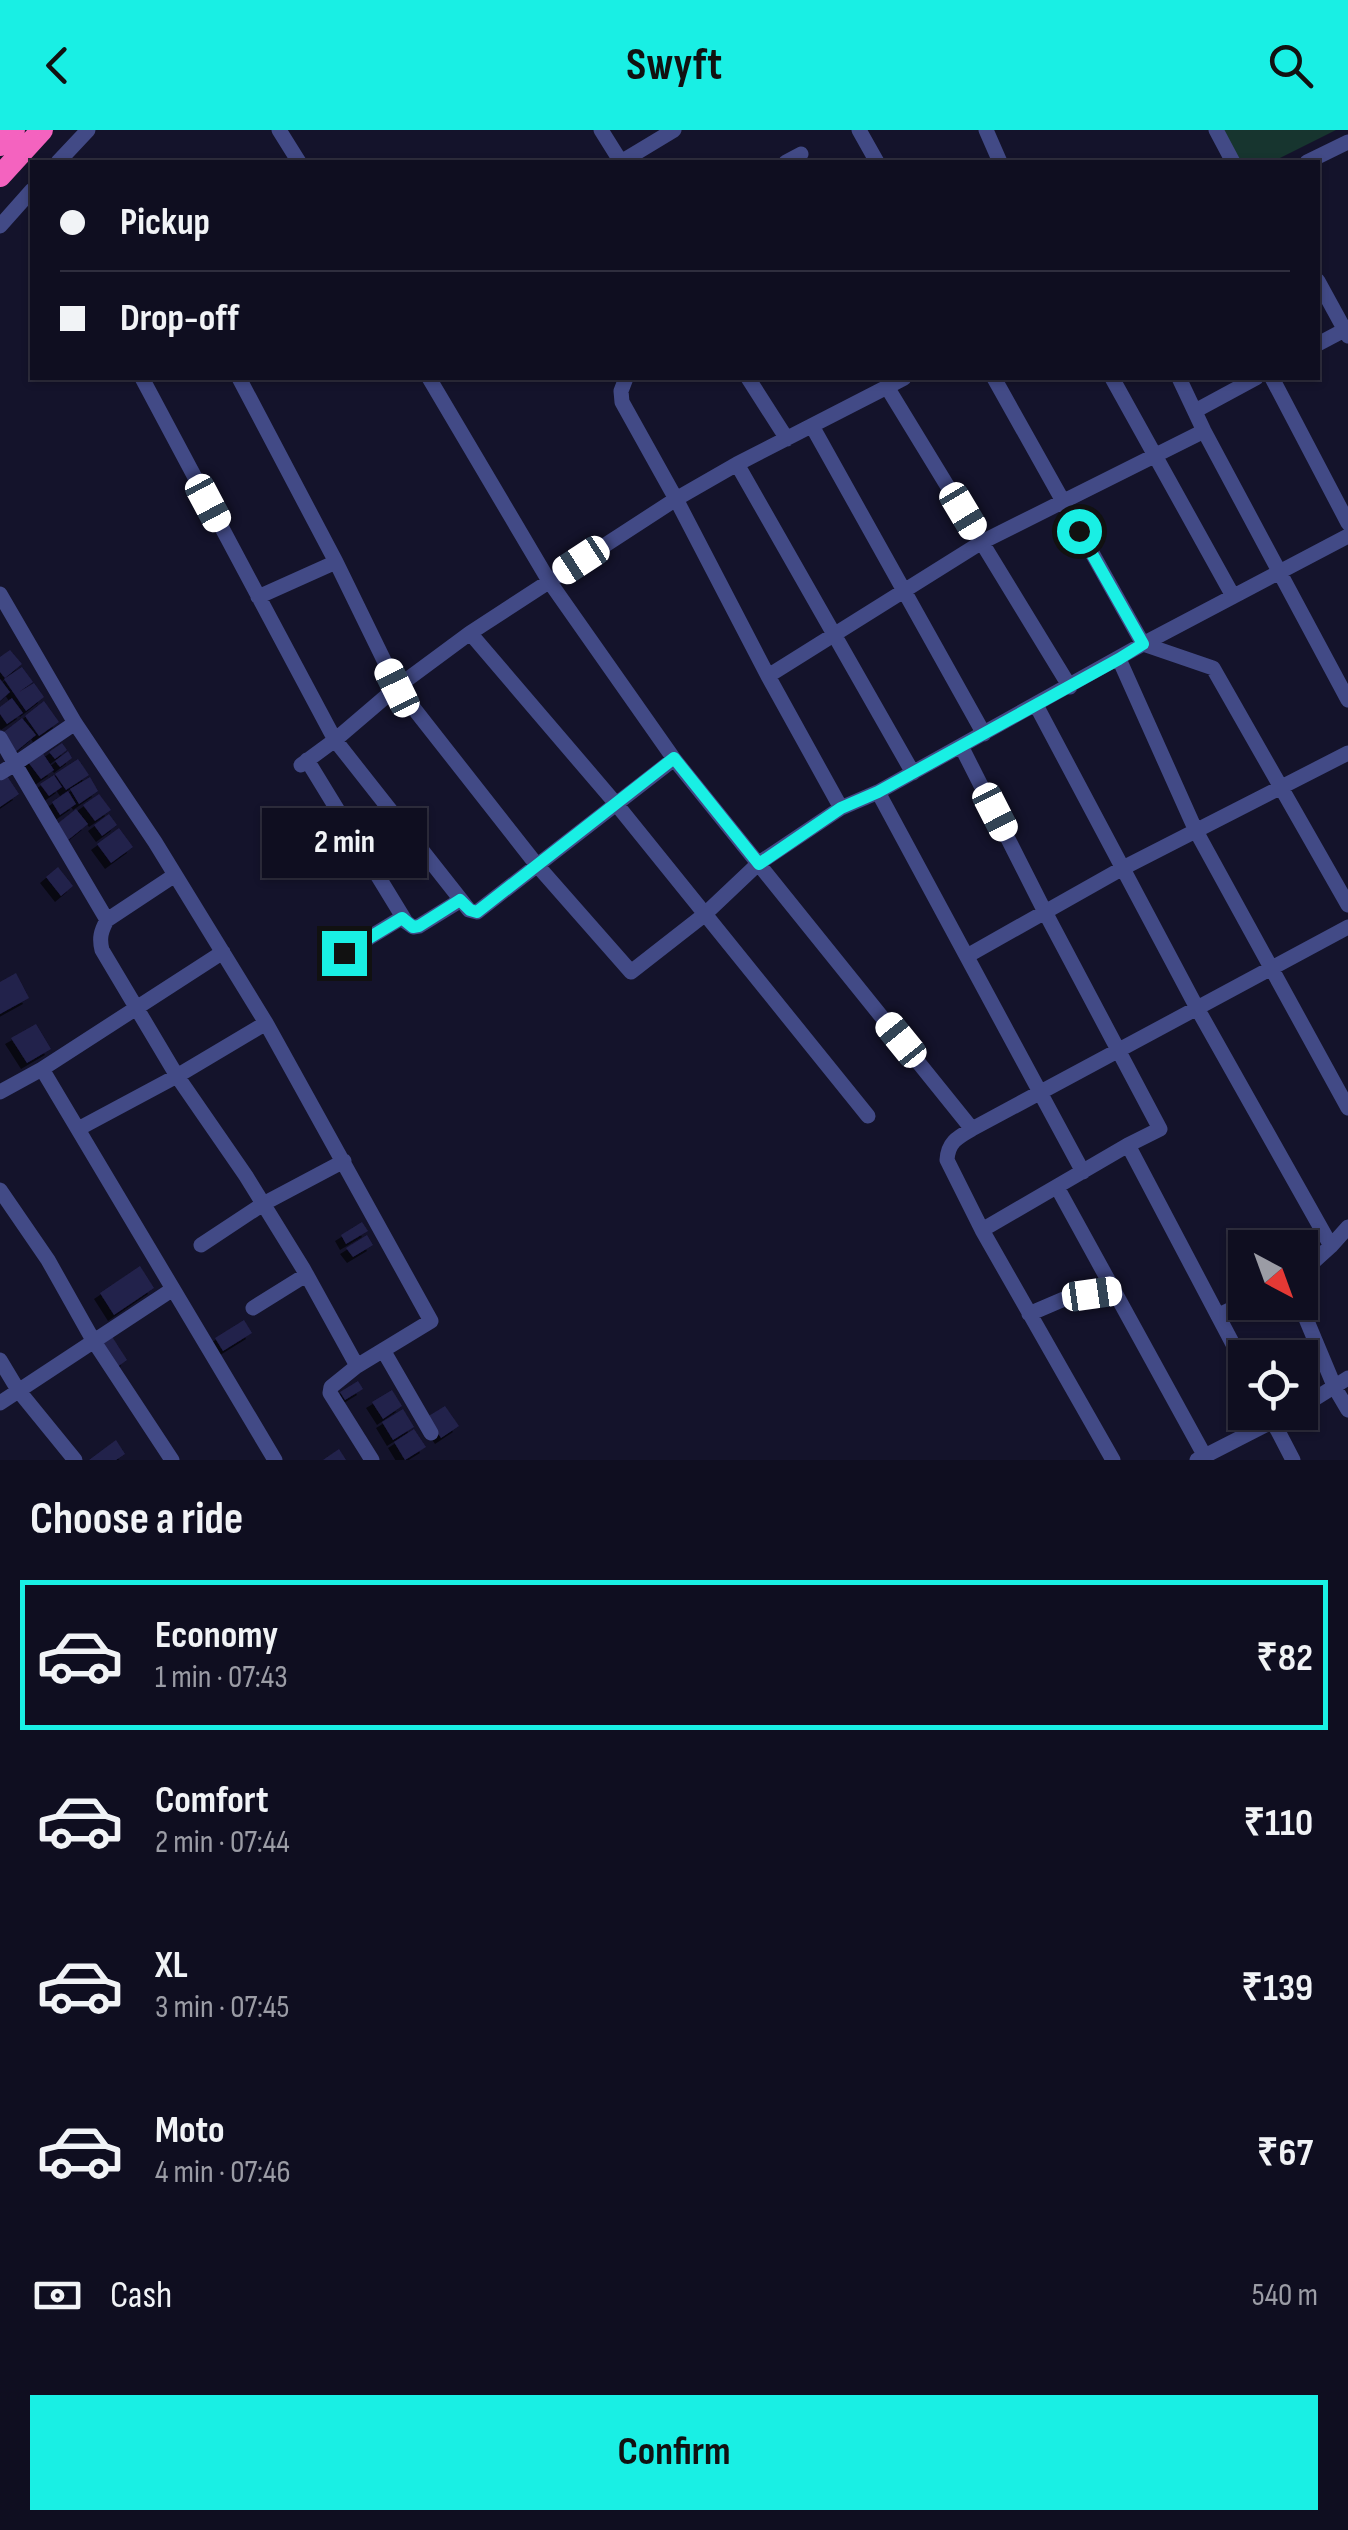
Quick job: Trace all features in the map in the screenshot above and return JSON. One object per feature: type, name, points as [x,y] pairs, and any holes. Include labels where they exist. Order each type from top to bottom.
[{"type":"highway","points":[[0,145],[14,130]]},
{"type":"highway","points":[[0,176],[42,130]]},
{"type":"street","points":[[60,160],[88,130]]},
{"type":"street","points":[[279,130],[298,160]]},
{"type":"street","points":[[601,130],[620,160]]},
{"type":"street","points":[[624,160],[674,130]]},
{"type":"street","points":[[859,130],[876,160]]},
{"type":"street","points":[[986,130],[999,160]]},
{"type":"street","points":[[1216,130],[1232,160]]},
{"type":"street","points":[[1311,160],[1348,142]]},
{"type":"street","points":[[0,226],[30,192]]},
{"type":"street","points":[[1320,284],[1347,331],[1320,343]]},
{"type":"street","points":[[143,380],[335,740],[470,910],[477,912],[674,758]]},
{"type":"street","points":[[240,380],[397,688],[536,864],[631,972],[704,916],[759,864],[841,808],[914,773],[1143,644],[1348,536]]},
{"type":"street","points":[[430,380],[549,580],[674,758],[972,1129]]},
{"type":"street","points":[[625,380],[622,402],[841,808]]},
{"type":"street","points":[[749,380],[787,439]]},
{"type":"street","points":[[995,380],[1143,644],[1214,668],[1348,906]]},
{"type":"street","points":[[1113,380],[1233,596]]},
{"type":"street","points":[[1179,380],[1348,700]]},
{"type":"street","points":[[1195,411],[1252,380]]},
{"type":"street","points":[[1273,380],[1348,523]]},
{"type":"street","points":[[460,900],[419,926],[413,927],[402,918],[304,763],[470,633],[549,580],[737,464],[896,381],[982,542],[1070,686]]},
{"type":"street","points":[[812,426],[984,734]]},
{"type":"street","points":[[768,676],[982,542],[1204,431]]},
{"type":"street","points":[[737,464],[914,773]]},
{"type":"street","points":[[258,597],[336,562]]},
{"type":"street","points":[[0,594],[76,723],[266,1023],[431,1321],[357,1366],[331,1387],[330,1392],[372,1460]]},
{"type":"street","points":[[470,633],[617,805],[868,1116]]},
{"type":"street","points":[[1119,659],[1196,831],[1348,1108]]},
{"type":"street","points":[[1036,705],[1331,1246]]},
{"type":"street","points":[[7,769],[76,723]]},
{"type":"street","points":[[0,738],[7,769],[107,920]]},
{"type":"street","points":[[961,746],[1160,1130],[982,1230]]},
{"type":"street","points":[[968,956],[1123,868],[1348,753]]},
{"type":"street","points":[[878,792],[1083,1172]]},
{"type":"street","points":[[175,874],[107,920],[100,940],[102,950],[177,1076],[263,1204],[357,1366]]},
{"type":"street","points":[[344,953],[402,918]]},
{"type":"street","points":[[1113,1460],[982,1230],[947,1160],[948,1148],[972,1129],[1348,927]]},
{"type":"street","points":[[0,1092],[222,952]]},
{"type":"street","points":[[78,1129],[266,1023]]},
{"type":"street","points":[[42,1069],[275,1460]]},
{"type":"street","points":[[1128,1145],[1232,1340]]},
{"type":"street","points":[[201,1245],[263,1204],[344,1161]]},
{"type":"street","points":[[1056,1187],[1203,1459],[1251,1430]]},
{"type":"street","points":[[0,1190],[172,1460]]},
{"type":"street","points":[[1318,1258],[1348,1227]]},
{"type":"street","points":[[253,1308],[306,1275]]},
{"type":"street","points":[[0,1403],[173,1288]]},
{"type":"street","points":[[1029,1314],[1070,1296],[1114,1290]]},
{"type":"street","points":[[1219,1315],[1228,1311]]},
{"type":"street","points":[[1308,1320],[1341,1383],[1348,1410]]},
{"type":"street","points":[[382,1350],[430,1433]]},
{"type":"street","points":[[0,1360],[18,1390],[71,1458]]},
{"type":"street","points":[[1318,1397],[1341,1383]]},
{"type":"street","points":[[1277,1430],[1293,1460]]},
{"type":"green space","points":[[1217,130],[1336,130],[1276,160],[1232,160]]},
{"type":"building","points":[[10,650],[22,664],[5,678],[0,672],[0,657]]},
{"type":"building","points":[[22,667],[33,682],[19,692],[34,683],[44,697],[26,711],[4,679]]},
{"type":"building","points":[[0,679],[10,692],[0,701]]},
{"type":"building","points":[[12,698],[23,713],[7,724],[0,707]]},
{"type":"building","points":[[44,701],[59,722],[39,736],[25,716]]},
{"type":"building","points":[[22,718],[36,735],[13,754],[0,735]]},
{"type":"building","points":[[62,743],[67,750],[55,759],[49,752]]},
{"type":"building","points":[[68,751],[72,758],[60,767],[55,761]]},
{"type":"building","points":[[42,752],[54,770],[41,779],[28,762]]},
{"type":"building","points":[[78,759],[89,775],[66,790],[55,774]]},
{"type":"building","points":[[54,775],[62,787],[49,796],[40,784]]},
{"type":"building","points":[[7,776],[19,794],[0,807],[0,781]]},
{"type":"building","points":[[90,777],[98,791],[79,804],[70,789]]},
{"type":"building","points":[[68,791],[76,804],[60,815],[52,802]]},
{"type":"building","points":[[99,794],[111,810],[95,821],[83,805]]},
{"type":"building","points":[[76,809],[88,824],[68,840],[56,825]]},
{"type":"building","points":[[109,814],[117,825],[102,836],[94,825]]},
{"type":"building","points":[[119,828],[133,847],[111,863],[97,844]]},
{"type":"building","points":[[58,867],[73,886],[61,896],[46,877]]},
{"type":"building","points":[[16,973],[29,998],[0,1014],[0,982]]},
{"type":"building","points":[[36,1024],[51,1049],[27,1063],[11,1038]]},
{"type":"building","points":[[362,1222],[368,1231],[346,1244],[341,1235]]},
{"type":"building","points":[[367,1235],[373,1245],[353,1257],[346,1248]]},
{"type":"building","points":[[140,1266],[154,1288],[114,1315],[100,1293]]},
{"type":"building","points":[[244,1320],[252,1333],[223,1351],[215,1338]]},
{"type":"building","points":[[111,1335],[127,1360],[117,1367],[101,1341]]},
{"type":"building","points":[[358,1381],[363,1389],[345,1400],[340,1392]]},
{"type":"building","points":[[392,1390],[402,1406],[383,1419],[372,1402]]},
{"type":"building","points":[[445,1406],[459,1426],[441,1438],[427,1417]]},
{"type":"building","points":[[403,1409],[414,1427],[393,1440],[382,1422]]},
{"type":"building","points":[[414,1429],[426,1447],[405,1460],[394,1442]]},
{"type":"building","points":[[116,1440],[125,1454],[116,1460],[89,1460]]},
{"type":"building","points":[[339,1449],[346,1460],[323,1460]]},
{"type":"route","points":[[344,953],[402,918],[413,927],[419,926],[460,900],[477,912],[674,758],[759,864],[841,808],[878,792],[1119,659],[1143,644],[1079,531]]}]
